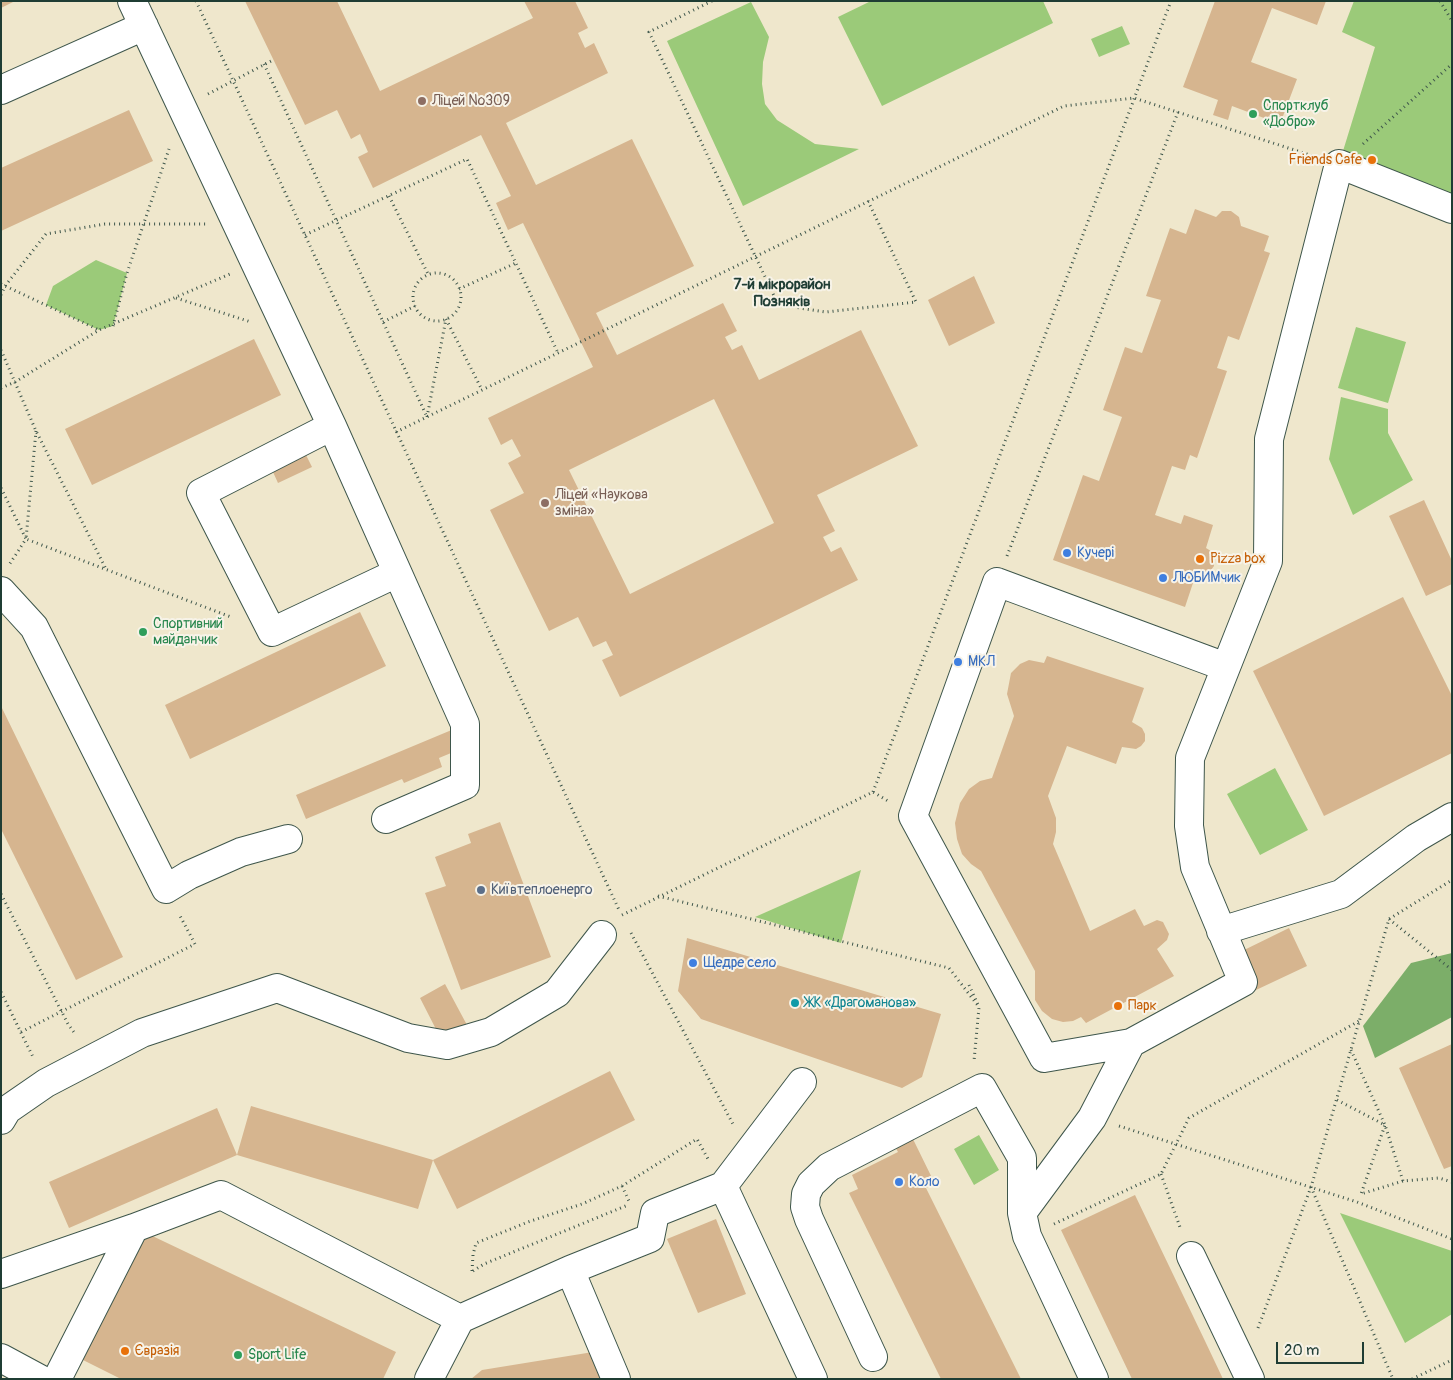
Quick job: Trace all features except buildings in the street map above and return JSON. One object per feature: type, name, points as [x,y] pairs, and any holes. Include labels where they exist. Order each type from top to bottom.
[{"type":"lane","points":[[132,1],[332,426],[465,724],[465,785],[386,819]]},
{"type":"lane","points":[[1,90],[144,26]]},
{"type":"lane","points":[[1226,667],[997,582],[913,816],[1044,1058],[1131,1043],[1243,982],[1194,867],[1189,826],[1190,758],[1268,561],[1268,439],[1339,164],[1452,209]]},
{"type":"lane","points":[[332,426],[201,493],[272,632],[397,573]]},
{"type":"lane","points":[[4,580],[34,627],[166,889],[189,875],[240,852],[288,839]]},
{"type":"lane","points":[[1221,931],[1342,894],[1416,838],[1452,816]]},
{"type":"lane","points":[[1,1120],[7,1110],[46,1083],[142,1033],[276,988],[408,1038],[447,1044],[491,1032],[557,993],[602,935]]},
{"type":"lane","points":[[1025,1225],[1092,1118],[1131,1043]]},
{"type":"lane","points":[[429,1379],[460,1319],[570,1270],[650,1238],[655,1213],[722,1186],[802,1082]]},
{"type":"lane","points":[[873,1357],[809,1219],[805,1207],[806,1194],[810,1184],[829,1166],[982,1088],[1022,1158],[1025,1225],[1094,1379]]},
{"type":"lane","points":[[722,1186],[813,1379]]},
{"type":"lane","points":[[1,1274],[134,1228],[221,1195],[460,1319]]},
{"type":"lane","points":[[57,1379],[134,1228]]},
{"type":"lane","points":[[1191,1256],[1247,1373]]},
{"type":"lane","points":[[570,1270],[616,1379]]},
{"type":"lane","points":[[1,1358],[40,1379]]},
{"type":"path","points":[[196,1],[626,924]]},
{"type":"path","points":[[712,1],[649,32],[776,300],[799,308],[826,312],[916,302],[868,201]]},
{"type":"path","points":[[621,915],[873,792],[1171,1]]},
{"type":"path","points":[[1440,1],[1452,21]]},
{"type":"path","points":[[113,326],[126,272],[183,109],[233,79],[273,60]]},
{"type":"path","points":[[264,64],[338,220],[427,417]]},
{"type":"path","points":[[396,432],[1064,106],[1134,98],[1339,164],[1452,64]]},
{"type":"path","points":[[997,582],[1178,112]]},
{"type":"path","points":[[305,235],[467,159],[558,353]]},
{"type":"path","points":[[389,196],[428,274]]},
{"type":"path","points":[[1,296],[3,285],[46,234],[105,224],[208,224]]},
{"type":"path","points":[[459,289],[516,263]]},
{"type":"path","points":[[1,388],[15,382],[99,330],[113,326],[239,270]]},
{"type":"path","points":[[428,274],[444,274],[456,282],[459,289],[460,303],[457,310],[446,319],[431,320],[419,312],[415,306],[413,298],[417,284],[428,274]]},
{"type":"path","points":[[3,285],[99,330]]},
{"type":"path","points":[[176,298],[257,324]]},
{"type":"path","points":[[383,322],[415,306]]},
{"type":"path","points":[[427,417],[446,319]]},
{"type":"path","points":[[446,319],[482,390]]},
{"type":"path","points":[[1,350],[36,431],[106,569]]},
{"type":"path","points":[[4,580],[26,539],[36,431]]},
{"type":"path","points":[[1,488],[26,539],[272,632]]},
{"type":"path","points":[[873,792],[893,804]]},
{"type":"path","points":[[1247,1373],[1312,1187],[1389,919],[1452,880]]},
{"type":"path","points":[[21,1032],[195,944],[166,889]]},
{"type":"path","points":[[1,894],[68,1024],[94,1059]]},
{"type":"path","points":[[658,896],[949,968],[980,1007]]},
{"type":"path","points":[[1389,919],[1452,970]]},
{"type":"path","points":[[631,932],[738,1133]]},
{"type":"path","points":[[967,981],[980,1007],[973,1067],[982,1088]]},
{"type":"path","points":[[1,992],[46,1083]]},
{"type":"path","points":[[1025,1225],[1161,1174],[1189,1118],[1360,1021]]},
{"type":"path","points":[[1351,1050],[1385,1125],[1403,1182]]},
{"type":"path","points":[[1337,1100],[1385,1125]]},
{"type":"path","points":[[1092,1118],[1357,1202],[1452,1239]]},
{"type":"path","points":[[1357,1202],[1385,1125]]},
{"type":"path","points":[[622,1186],[630,1204],[484,1264],[472,1271],[476,1243],[528,1222],[582,1204],[622,1186],[697,1139]]},
{"type":"path","points":[[706,1155],[715,1152]]},
{"type":"path","points":[[1161,1174],[1191,1256]]},
{"type":"path","points":[[1361,1194],[1403,1182],[1439,1178],[1452,1182]]},
{"type":"path","points":[[1312,1187],[1393,1379]]},
{"type":"path","points":[[1412,1379],[1452,1360]]},
{"type":"green space","points":[[871,1],[1043,1],[1053,23],[882,106],[838,17]]},
{"type":"green space","points":[[1354,1],[1452,1],[1452,206],[1339,164],[1375,47],[1342,32]]},
{"type":"green space","points":[[751,2],[769,37],[763,62],[762,84],[765,104],[777,120],[815,144],[859,149],[743,206],[667,41]]},
{"type":"green space","points":[[1122,26],[1130,44],[1099,57],[1091,39]]},
{"type":"green space","points":[[96,260],[127,273],[113,326],[99,330],[46,305],[53,286]]},
{"type":"green space","points":[[1356,327],[1406,342],[1388,403],[1338,388]]},
{"type":"green space","points":[[1341,397],[1388,409],[1388,433],[1413,480],[1353,515],[1329,459]]},
{"type":"green space","points":[[1275,768],[1308,830],[1260,855],[1227,794]]},
{"type":"green space","points":[[861,870],[841,943],[755,917]]},
{"type":"green space","points":[[1452,953],[1452,1017],[1375,1058],[1363,1026],[1411,963]]},
{"type":"green space","points":[[979,1135],[999,1170],[974,1185],[954,1149]]},
{"type":"green space","points":[[1340,1213],[1452,1251],[1452,1314],[1405,1343]]},
{"type":"place","name":"Ліцей №309","points":[[422,101]]},
{"type":"place","name":"Спортклуб «Добро»","points":[[1253,114]]},
{"type":"place","name":"Friends Cafe","points":[[1372,160]]},
{"type":"place","name":"Ліцей «Наукова зміна»","points":[[545,503]]},
{"type":"place","name":"Кучері","points":[[1067,553]]},
{"type":"place","name":"Pizza box","points":[[1200,559]]},
{"type":"place","name":"ЛЮБИМчик","points":[[1163,578]]},
{"type":"place","name":"Спортивний майданчик","points":[[143,632]]},
{"type":"place","name":"МКЛ","points":[[958,662]]},
{"type":"place","name":"Київтеплоенерго","points":[[481,890]]},
{"type":"place","name":"Щедре село","points":[[693,963]]},
{"type":"place","name":"ЖК «Драгоманова»","points":[[795,1003]]},
{"type":"place","name":"Парк","points":[[1118,1006]]},
{"type":"place","name":"Коло","points":[[899,1182]]},
{"type":"place","name":"Євразія","points":[[125,1351]]},
{"type":"place","name":"Sport Life","points":[[238,1355]]},
{"type":"district","name":"7-й мікрорайон Позняків","points":[[782,294]]}]
